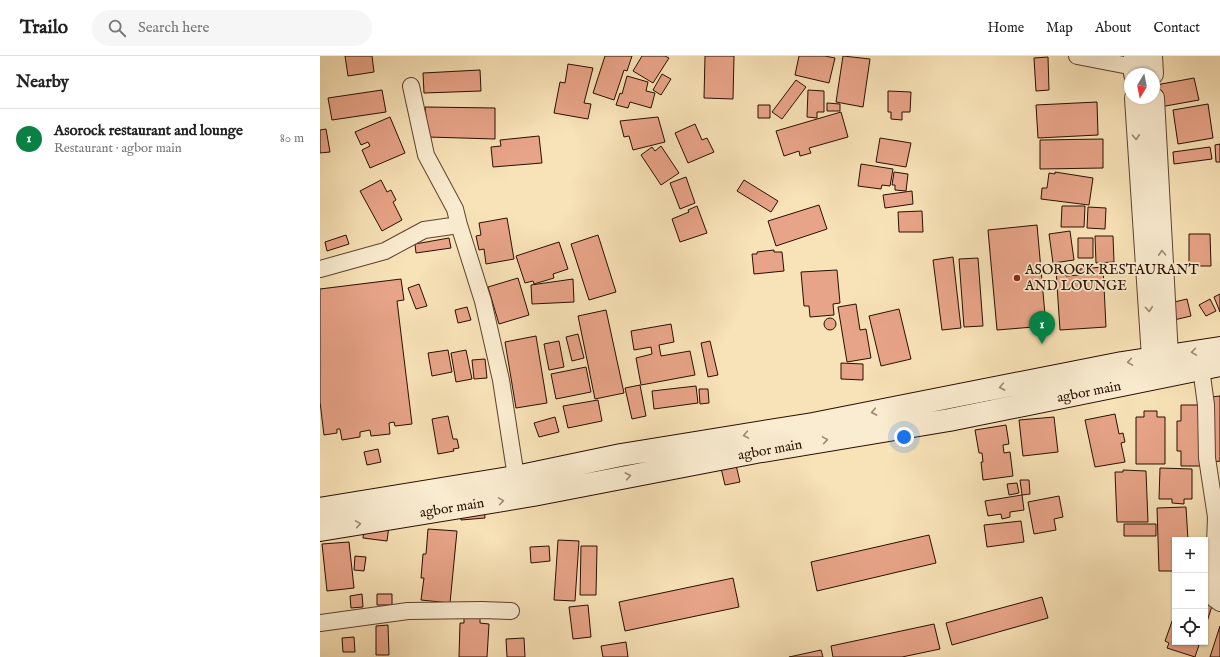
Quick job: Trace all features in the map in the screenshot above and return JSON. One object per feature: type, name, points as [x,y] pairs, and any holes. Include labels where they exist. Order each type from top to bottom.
[{"type":"main road","name":"agbor main","points":[[320,530],[533,495],[816,441],[949,420],[1161,367],[1220,348]]},
{"type":"main road","name":"agbor main","points":[[320,510],[516,477],[621,455],[1161,367],[1210,366]]},
{"type":"street","points":[[1077,56],[1134,66]]},
{"type":"street","points":[[1152,56],[1153,68]]},
{"type":"street","points":[[411,86],[426,155],[455,209],[482,302],[501,380],[516,477]]},
{"type":"street","points":[[1135,104],[1136,134],[1161,367]]},
{"type":"street","points":[[1154,104],[1161,367]]},
{"type":"street","points":[[320,269],[385,251],[424,230],[459,225]]},
{"type":"street","points":[[1210,366],[1206,405],[1207,458],[1216,517],[1213,598],[1220,603]]},
{"type":"street","points":[[320,623],[408,611],[482,610],[511,612]]},
{"type":"building","points":[[345,56],[372,56],[374,72],[348,76]]},
{"type":"building","points":[[605,56],[632,56],[627,71],[624,70],[614,100],[593,93]]},
{"type":"building","points":[[642,56],[665,56],[669,58],[653,83],[633,71]]},
{"type":"building","points":[[705,56],[734,56],[733,99],[704,98]]},
{"type":"building","points":[[799,56],[825,56],[835,58],[829,83],[795,75]]},
{"type":"building","points":[[843,56],[870,59],[863,107],[836,102]]},
{"type":"building","points":[[1048,57],[1049,90],[1036,91],[1034,58]]},
{"type":"building","points":[[568,64],[593,68],[584,103],[591,104],[588,119],[554,113],[560,82],[565,83]]},
{"type":"building","points":[[480,70],[481,91],[424,93],[423,73]]},
{"type":"building","points":[[662,74],[671,79],[661,95],[653,90]]},
{"type":"building","points":[[627,76],[648,82],[646,91],[655,93],[651,108],[630,102],[628,108],[616,105],[620,93],[622,94]]},
{"type":"building","points":[[1194,78],[1199,100],[1160,107],[1160,84]]},
{"type":"building","points":[[796,80],[806,87],[782,119],[772,112]]},
{"type":"building","points":[[382,90],[386,112],[332,120],[328,98]]},
{"type":"building","points":[[808,90],[824,91],[824,112],[817,112],[817,118],[807,117]]},
{"type":"building","points":[[888,91],[911,92],[910,112],[902,112],[902,120],[891,119],[891,112],[888,112]]},
{"type":"building","points":[[1097,102],[1098,135],[1038,138],[1036,105]]},
{"type":"building","points":[[827,103],[840,104],[840,111],[827,111]]},
{"type":"building","points":[[1208,104],[1213,138],[1178,144],[1173,110]]},
{"type":"building","points":[[758,105],[770,105],[770,118],[758,118]]},
{"type":"building","points":[[425,107],[495,108],[495,139],[428,137]]},
{"type":"building","points":[[841,112],[848,137],[809,148],[811,153],[800,156],[799,151],[784,156],[776,131]]},
{"type":"building","points":[[390,117],[405,153],[370,168],[362,150],[370,146],[368,142],[361,145],[355,132]]},
{"type":"building","points":[[658,117],[665,142],[633,150],[629,136],[624,137],[620,121]]},
{"type":"building","points":[[695,124],[702,140],[707,138],[714,152],[688,163],[675,133]]},
{"type":"building","points":[[326,129],[330,152],[320,153],[320,130]]},
{"type":"building","points":[[539,136],[542,163],[493,167],[491,147],[501,146],[500,140]]},
{"type":"building","points":[[880,138],[911,143],[906,167],[876,162]]},
{"type":"building","points":[[1103,139],[1103,168],[1040,169],[1040,140]]},
{"type":"building","points":[[1220,144],[1220,162],[1216,162],[1215,145]]},
{"type":"building","points":[[661,146],[679,173],[661,185],[641,155],[652,147],[655,151]]},
{"type":"building","points":[[1210,147],[1212,159],[1174,164],[1173,152]]},
{"type":"building","points":[[861,164],[893,169],[890,186],[882,185],[881,189],[858,186]]},
{"type":"building","points":[[894,172],[908,174],[906,191],[895,190],[895,185],[892,185]]},
{"type":"building","points":[[1055,172],[1093,178],[1089,205],[1041,199],[1042,188],[1047,188],[1049,173],[1055,174]]},
{"type":"building","points":[[686,177],[695,203],[680,209],[670,183]]},
{"type":"building","points":[[381,180],[387,192],[391,190],[396,200],[393,202],[402,220],[382,231],[360,191]]},
{"type":"building","points":[[744,180],[778,201],[771,212],[737,191]]},
{"type":"building","points":[[912,191],[913,204],[885,208],[883,195]]},
{"type":"building","points":[[819,205],[827,229],[776,246],[768,221]]},
{"type":"building","points":[[697,206],[707,233],[680,242],[672,219],[689,212],[688,210]]},
{"type":"building","points":[[1062,206],[1085,206],[1084,227],[1061,227]]},
{"type":"building","points":[[1088,207],[1106,208],[1105,229],[1087,228]]},
{"type":"building","points":[[922,211],[923,232],[899,232],[898,212]]},
{"type":"building","points":[[507,218],[514,259],[486,264],[484,249],[479,250],[476,236],[481,235],[479,223]]},
{"type":"building","name":"ASOROCK RESTAURANT AND LOUNGE","points":[[1037,225],[1046,326],[997,330],[988,230]]},
{"type":"building","points":[[1070,231],[1074,260],[1053,263],[1049,234]]},
{"type":"building","points":[[1189,234],[1210,234],[1211,266],[1189,266]]},
{"type":"building","points":[[346,235],[349,244],[327,251],[325,242]]},
{"type":"building","points":[[598,235],[616,292],[589,300],[571,244]]},
{"type":"building","points":[[1095,236],[1113,236],[1114,262],[1096,263]]},
{"type":"building","points":[[449,238],[451,248],[416,253],[415,244]]},
{"type":"building","points":[[1078,238],[1093,238],[1093,258],[1078,258]]},
{"type":"building","points":[[559,242],[568,269],[553,274],[554,278],[534,284],[533,281],[525,283],[516,256]]},
{"type":"building","points":[[774,250],[774,252],[782,252],[784,271],[754,274],[752,254]]},
{"type":"building","points":[[953,257],[961,328],[942,330],[933,260]]},
{"type":"building","points":[[978,258],[983,326],[964,327],[959,259]]},
{"type":"building","points":[[1103,267],[1106,327],[1060,330],[1056,270],[1066,270],[1066,276],[1080,275],[1080,269]]},
{"type":"building","points":[[837,270],[840,303],[833,304],[834,315],[810,317],[809,306],[804,306],[801,272]]},
{"type":"building","points":[[518,278],[529,315],[499,324],[488,287]]},
{"type":"building","points":[[401,279],[404,300],[397,301],[412,424],[395,426],[394,422],[389,423],[390,434],[371,436],[370,430],[360,432],[360,437],[342,440],[340,429],[337,429],[337,433],[324,435],[320,402],[320,289]]},
{"type":"building","points":[[573,279],[574,302],[532,304],[531,285]]},
{"type":"building","points":[[419,284],[427,306],[416,309],[408,288]]},
{"type":"building","points":[[1220,294],[1220,312],[1214,297]]},
{"type":"building","points":[[1187,299],[1191,316],[1174,320],[1170,303]]},
{"type":"building","points":[[1210,299],[1216,311],[1206,316],[1199,305]]},
{"type":"building","points":[[856,304],[860,330],[866,329],[871,358],[847,362],[838,307]]},
{"type":"building","points":[[467,307],[471,320],[458,323],[455,310]]},
{"type":"building","points":[[899,309],[911,359],[881,366],[869,316]]},
{"type":"building","points":[[606,310],[624,393],[595,399],[578,316]]},
{"type":"building","points":[[830,318],[834,320],[836,324],[834,328],[830,330],[826,328],[824,324],[826,320]]},
{"type":"building","points":[[671,324],[674,342],[659,345],[661,356],[690,351],[695,375],[641,385],[636,358],[652,354],[651,347],[634,350],[631,331]]},
{"type":"building","points":[[578,334],[584,358],[572,361],[566,337]]},
{"type":"building","points":[[536,336],[547,403],[516,408],[505,342]]},
{"type":"building","points":[[559,341],[564,367],[549,370],[544,344]]},
{"type":"building","points":[[710,341],[718,375],[708,377],[701,343]]},
{"type":"building","points":[[448,350],[452,372],[432,376],[428,353]]},
{"type":"building","points":[[466,350],[472,379],[456,382],[451,353]]},
{"type":"building","points":[[485,359],[487,378],[474,379],[472,360]]},
{"type":"building","points":[[841,363],[863,364],[863,380],[841,379]]},
{"type":"building","points":[[586,367],[591,392],[556,399],[551,374]]},
{"type":"building","points":[[640,385],[646,416],[632,419],[625,388]]},
{"type":"building","points":[[696,386],[698,403],[654,409],[652,391]]},
{"type":"building","points":[[699,389],[708,389],[709,403],[700,404]]},
{"type":"building","points":[[1220,396],[1220,461],[1214,462],[1211,397]]},
{"type":"building","points":[[598,400],[602,421],[568,428],[563,406]]},
{"type":"building","points":[[1181,405],[1201,405],[1202,466],[1181,466],[1181,451],[1177,451],[1177,421],[1181,421]]},
{"type":"building","points":[[1144,411],[1157,411],[1157,417],[1165,417],[1165,464],[1136,464],[1136,417],[1144,417]]},
{"type":"building","points":[[1115,414],[1119,434],[1123,433],[1125,442],[1121,443],[1125,462],[1095,467],[1085,420]]},
{"type":"building","points":[[448,416],[453,439],[457,439],[459,448],[453,449],[454,451],[438,454],[432,419]]},
{"type":"building","points":[[555,417],[559,432],[539,437],[534,423]]},
{"type":"building","points":[[1054,417],[1058,452],[1023,456],[1019,420]]},
{"type":"building","points":[[1006,425],[1009,444],[1003,445],[1004,453],[1010,452],[1013,476],[983,480],[981,462],[983,462],[982,453],[979,453],[975,430]]},
{"type":"building","points":[[378,449],[381,462],[367,465],[364,452]]},
{"type":"building","points":[[736,465],[740,482],[725,485],[721,468]]},
{"type":"building","points":[[1160,468],[1192,469],[1192,499],[1184,499],[1184,504],[1172,503],[1172,499],[1159,499]]},
{"type":"building","points":[[1123,470],[1146,471],[1148,522],[1117,522],[1115,472],[1123,472]]},
{"type":"building","points":[[1020,480],[1029,480],[1030,494],[1022,495]]},
{"type":"building","points":[[1017,483],[1019,493],[1009,495],[1007,484]]},
{"type":"building","points":[[1022,495],[1024,510],[1010,512],[1010,517],[1002,519],[1001,514],[988,516],[985,501]]},
{"type":"building","points":[[1059,496],[1063,517],[1054,519],[1056,530],[1034,534],[1028,502]]},
{"type":"building","points":[[484,507],[485,518],[461,520],[460,509]]},
{"type":"building","points":[[1186,507],[1188,537],[1172,537],[1172,571],[1159,571],[1157,508]]},
{"type":"building","points":[[1021,521],[1024,542],[987,547],[984,525]]},
{"type":"building","points":[[365,523],[389,526],[387,541],[363,538]]},
{"type":"building","points":[[1124,524],[1156,524],[1156,536],[1124,536]]},
{"type":"building","points":[[428,529],[457,531],[450,603],[421,600],[424,578],[421,578],[423,554],[426,554]]},
{"type":"building","points":[[929,535],[936,563],[817,591],[811,562]]},
{"type":"building","points":[[558,540],[579,541],[575,601],[554,600]]},
{"type":"building","points":[[349,542],[354,588],[327,591],[322,544]]},
{"type":"building","points":[[549,546],[550,561],[531,563],[530,547]]},
{"type":"building","points":[[581,546],[597,546],[596,595],[580,595]]},
{"type":"building","points":[[355,556],[366,557],[364,571],[354,570]]},
{"type":"building","points":[[733,578],[739,607],[625,631],[619,602]]},
{"type":"building","points":[[362,594],[363,607],[351,608],[350,596]]},
{"type":"building","points":[[377,594],[392,594],[392,605],[377,605]]},
{"type":"building","points":[[1042,597],[1048,618],[952,645],[946,623]]},
{"type":"building","points":[[588,605],[591,637],[573,639],[569,607]]},
{"type":"building","points":[[1208,605],[1212,606],[1208,619]]},
{"type":"building","points":[[464,616],[480,617],[480,623],[489,624],[487,657],[459,657],[460,623],[464,623]]},
{"type":"building","points":[[1172,621],[1172,645],[1199,645],[1195,657],[1167,648],[1169,643],[1165,641]]},
{"type":"building","points":[[934,624],[940,649],[902,657],[833,657],[831,646]]},
{"type":"building","points":[[388,625],[389,655],[376,655],[376,626]]},
{"type":"building","points":[[1220,626],[1220,657],[1210,657]]},
{"type":"building","points":[[354,637],[355,652],[343,652],[342,638]]},
{"type":"building","points":[[524,638],[525,657],[507,657],[506,639]]},
{"type":"building","points":[[626,642],[628,657],[603,657],[601,646]]},
{"type":"building","points":[[821,650],[823,657],[789,657]]},
{"type":"place","name":"ASOROCK RESTAURANT AND LOUNGE","points":[[1017,278]]},
{"type":"place","name":"Asorock restaurant and lounge","points":[[1042,344]]}]
